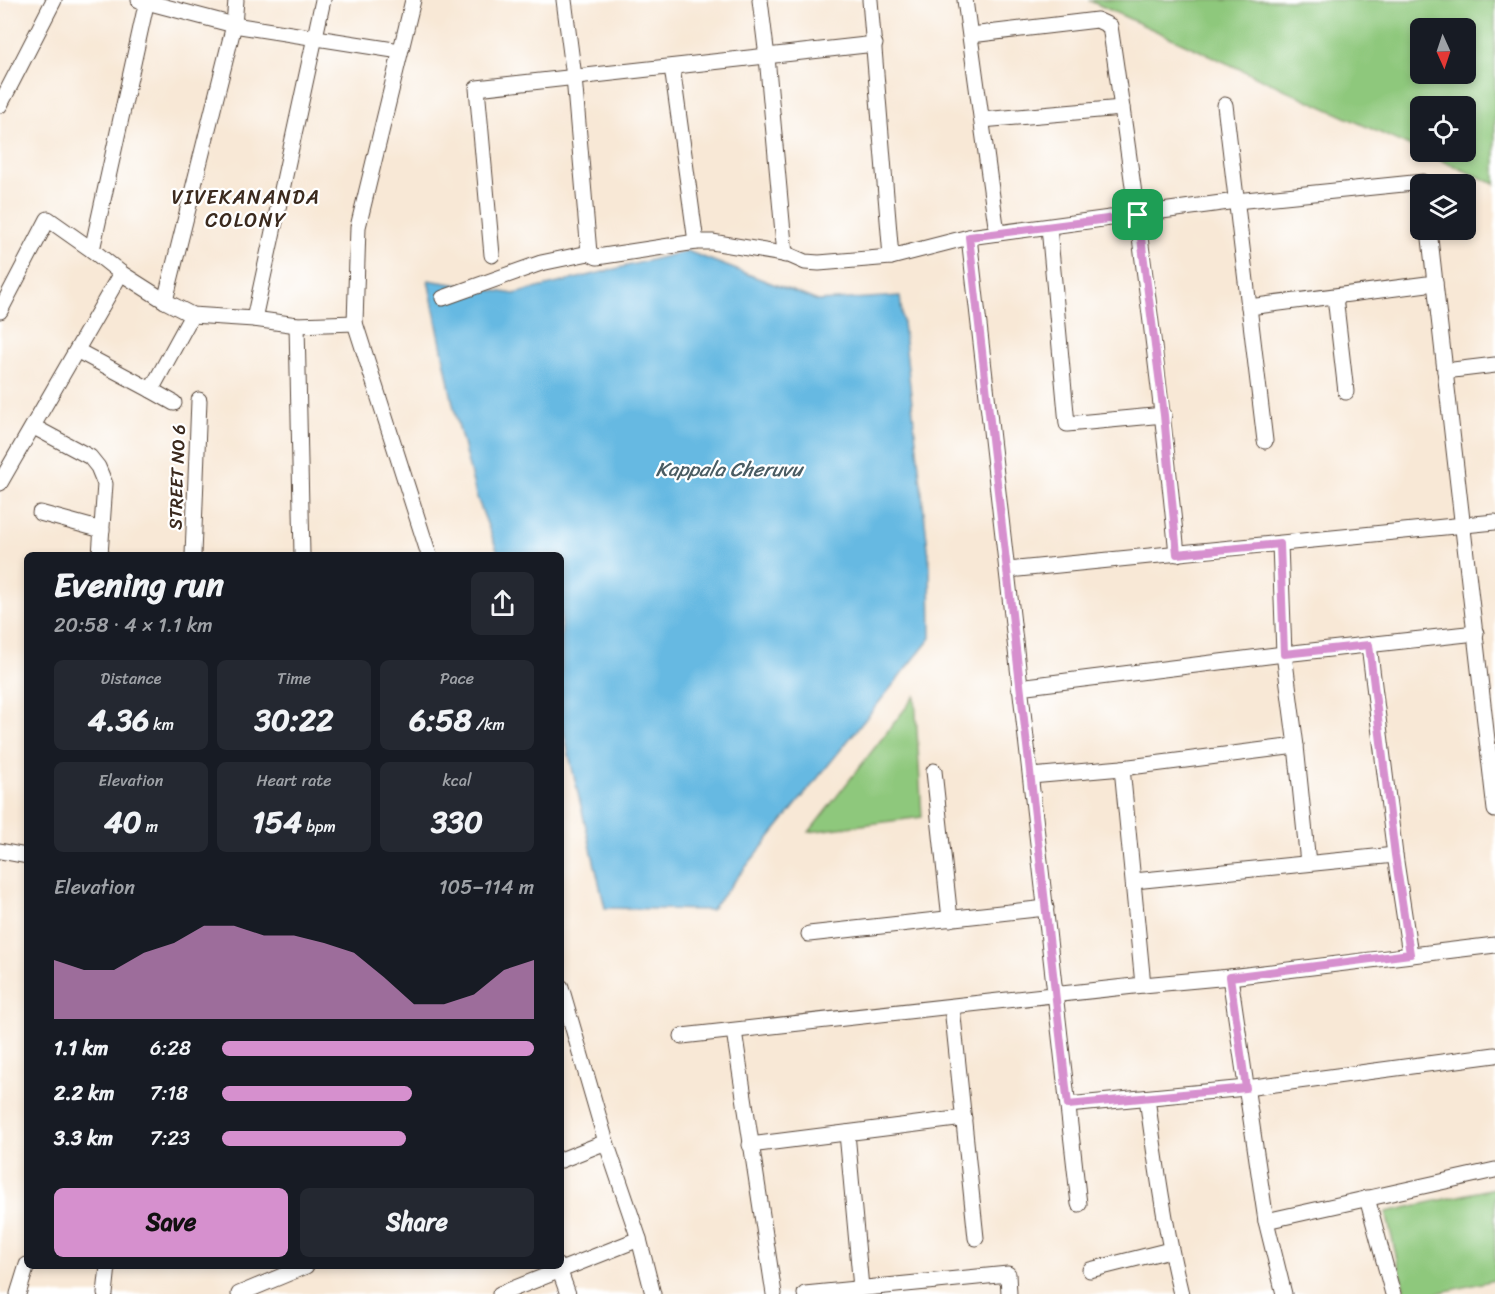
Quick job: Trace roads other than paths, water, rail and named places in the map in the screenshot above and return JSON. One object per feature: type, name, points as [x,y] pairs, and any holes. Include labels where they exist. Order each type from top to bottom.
[{"type":"street","points":[[0,105],[54,0]]},
{"type":"street","points":[[165,301],[234,25],[236,0]]},
{"type":"street","points":[[254,319],[323,0]]},
{"type":"street","points":[[413,0],[358,227],[355,323],[428,552]]},
{"type":"street","points":[[564,0],[574,77],[589,253]]},
{"type":"street","points":[[760,0],[785,255]]},
{"type":"street","points":[[870,0],[891,257]]},
{"type":"street","points":[[965,0],[997,233]]},
{"type":"street","points":[[92,250],[144,1],[234,25],[400,51]]},
{"type":"street","points":[[971,35],[1096,20],[1110,26],[1164,415],[1177,554]]},
{"type":"street","points":[[492,255],[477,88],[875,44]]},
{"type":"street","points":[[672,67],[696,242]]},
{"type":"street","points":[[1225,105],[1265,441]]},
{"type":"street","points":[[982,120],[1122,108]]},
{"type":"street","points":[[443,298],[541,263],[589,253],[597,257],[696,242],[733,244],[785,255],[805,262],[819,263],[891,257],[969,237],[997,233],[1236,201],[1410,183]]},
{"type":"street","points":[[3,300],[48,219],[122,273],[165,301],[192,315],[254,319],[297,325],[355,323]]},
{"type":"street","points":[[1049,226],[1067,424],[1164,415]]},
{"type":"street","points":[[969,237],[1079,1204]]},
{"type":"street","points":[[1430,240],[1462,525],[1492,752],[1495,810]]},
{"type":"street","points":[[0,483],[122,273]]},
{"type":"street","points":[[1249,308],[1435,283]]},
{"type":"street","points":[[1335,297],[1346,392]]},
{"type":"street","points":[[151,390],[192,315]]},
{"type":"street","points":[[297,325],[302,552]]},
{"type":"street","points":[[78,351],[174,402]]},
{"type":"street","points":[[1446,371],[1495,365]]},
{"type":"street","name":"STREET NO 6","points":[[194,552],[199,400]]},
{"type":"street","points":[[34,427],[90,457],[98,467],[105,484],[100,552]]},
{"type":"street","points":[[40,513],[102,530]]},
{"type":"street","points":[[1008,570],[1495,522]]},
{"type":"street","points":[[1280,544],[1284,654],[1308,863]]},
{"type":"street","points":[[1019,687],[1476,633]]},
{"type":"street","points":[[1369,645],[1395,855],[1410,954]]},
{"type":"street","points":[[1031,776],[1122,768],[1296,746]]},
{"type":"street","points":[[1122,768],[1143,985]]},
{"type":"street","points":[[934,771],[950,919]]},
{"type":"street","points":[[0,851],[24,855]]},
{"type":"street","points":[[1134,881],[1395,855]]},
{"type":"street","points":[[809,934],[1046,908]]},
{"type":"street","points":[[682,1036],[1230,977],[1495,945]]},
{"type":"street","points":[[1230,977],[1266,1221],[1284,1294]]},
{"type":"street","points":[[564,997],[606,1142],[639,1239],[653,1294]]},
{"type":"street","points":[[952,1007],[976,1238]]},
{"type":"street","points":[[734,1031],[774,1294]]},
{"type":"street","points":[[1068,1105],[1246,1088],[1495,1055]]},
{"type":"street","points":[[1147,1098],[1170,1250],[1181,1294]]},
{"type":"street","points":[[750,1145],[964,1118]]},
{"type":"street","points":[[847,1133],[861,1288]]},
{"type":"street","points":[[564,1159],[606,1142]]},
{"type":"street","points":[[1266,1221],[1495,1170]]},
{"type":"street","points":[[1367,1198],[1393,1294]]},
{"type":"street","points":[[564,1266],[639,1239]]},
{"type":"street","points":[[1090,1270],[1170,1250]]},
{"type":"street","points":[[18,1294],[26,1269]]},
{"type":"street","points":[[105,1294],[108,1269]]},
{"type":"street","points":[[239,1294],[299,1269]]},
{"type":"street","points":[[500,1294],[557,1269]]},
{"type":"street","points":[[559,1269],[568,1294]]},
{"type":"street","points":[[805,1294],[1008,1274],[1009,1294]]},
{"type":"water","name":"Kappala Cheruvu","points":[[687,251],[818,301],[900,296],[930,566],[931,638],[711,910],[605,908],[564,734],[564,552],[498,552],[476,495],[453,404],[428,280],[514,294]]},
{"type":"district","name":"VIVEKANANDA COLONY","points":[[246,208]]}]
